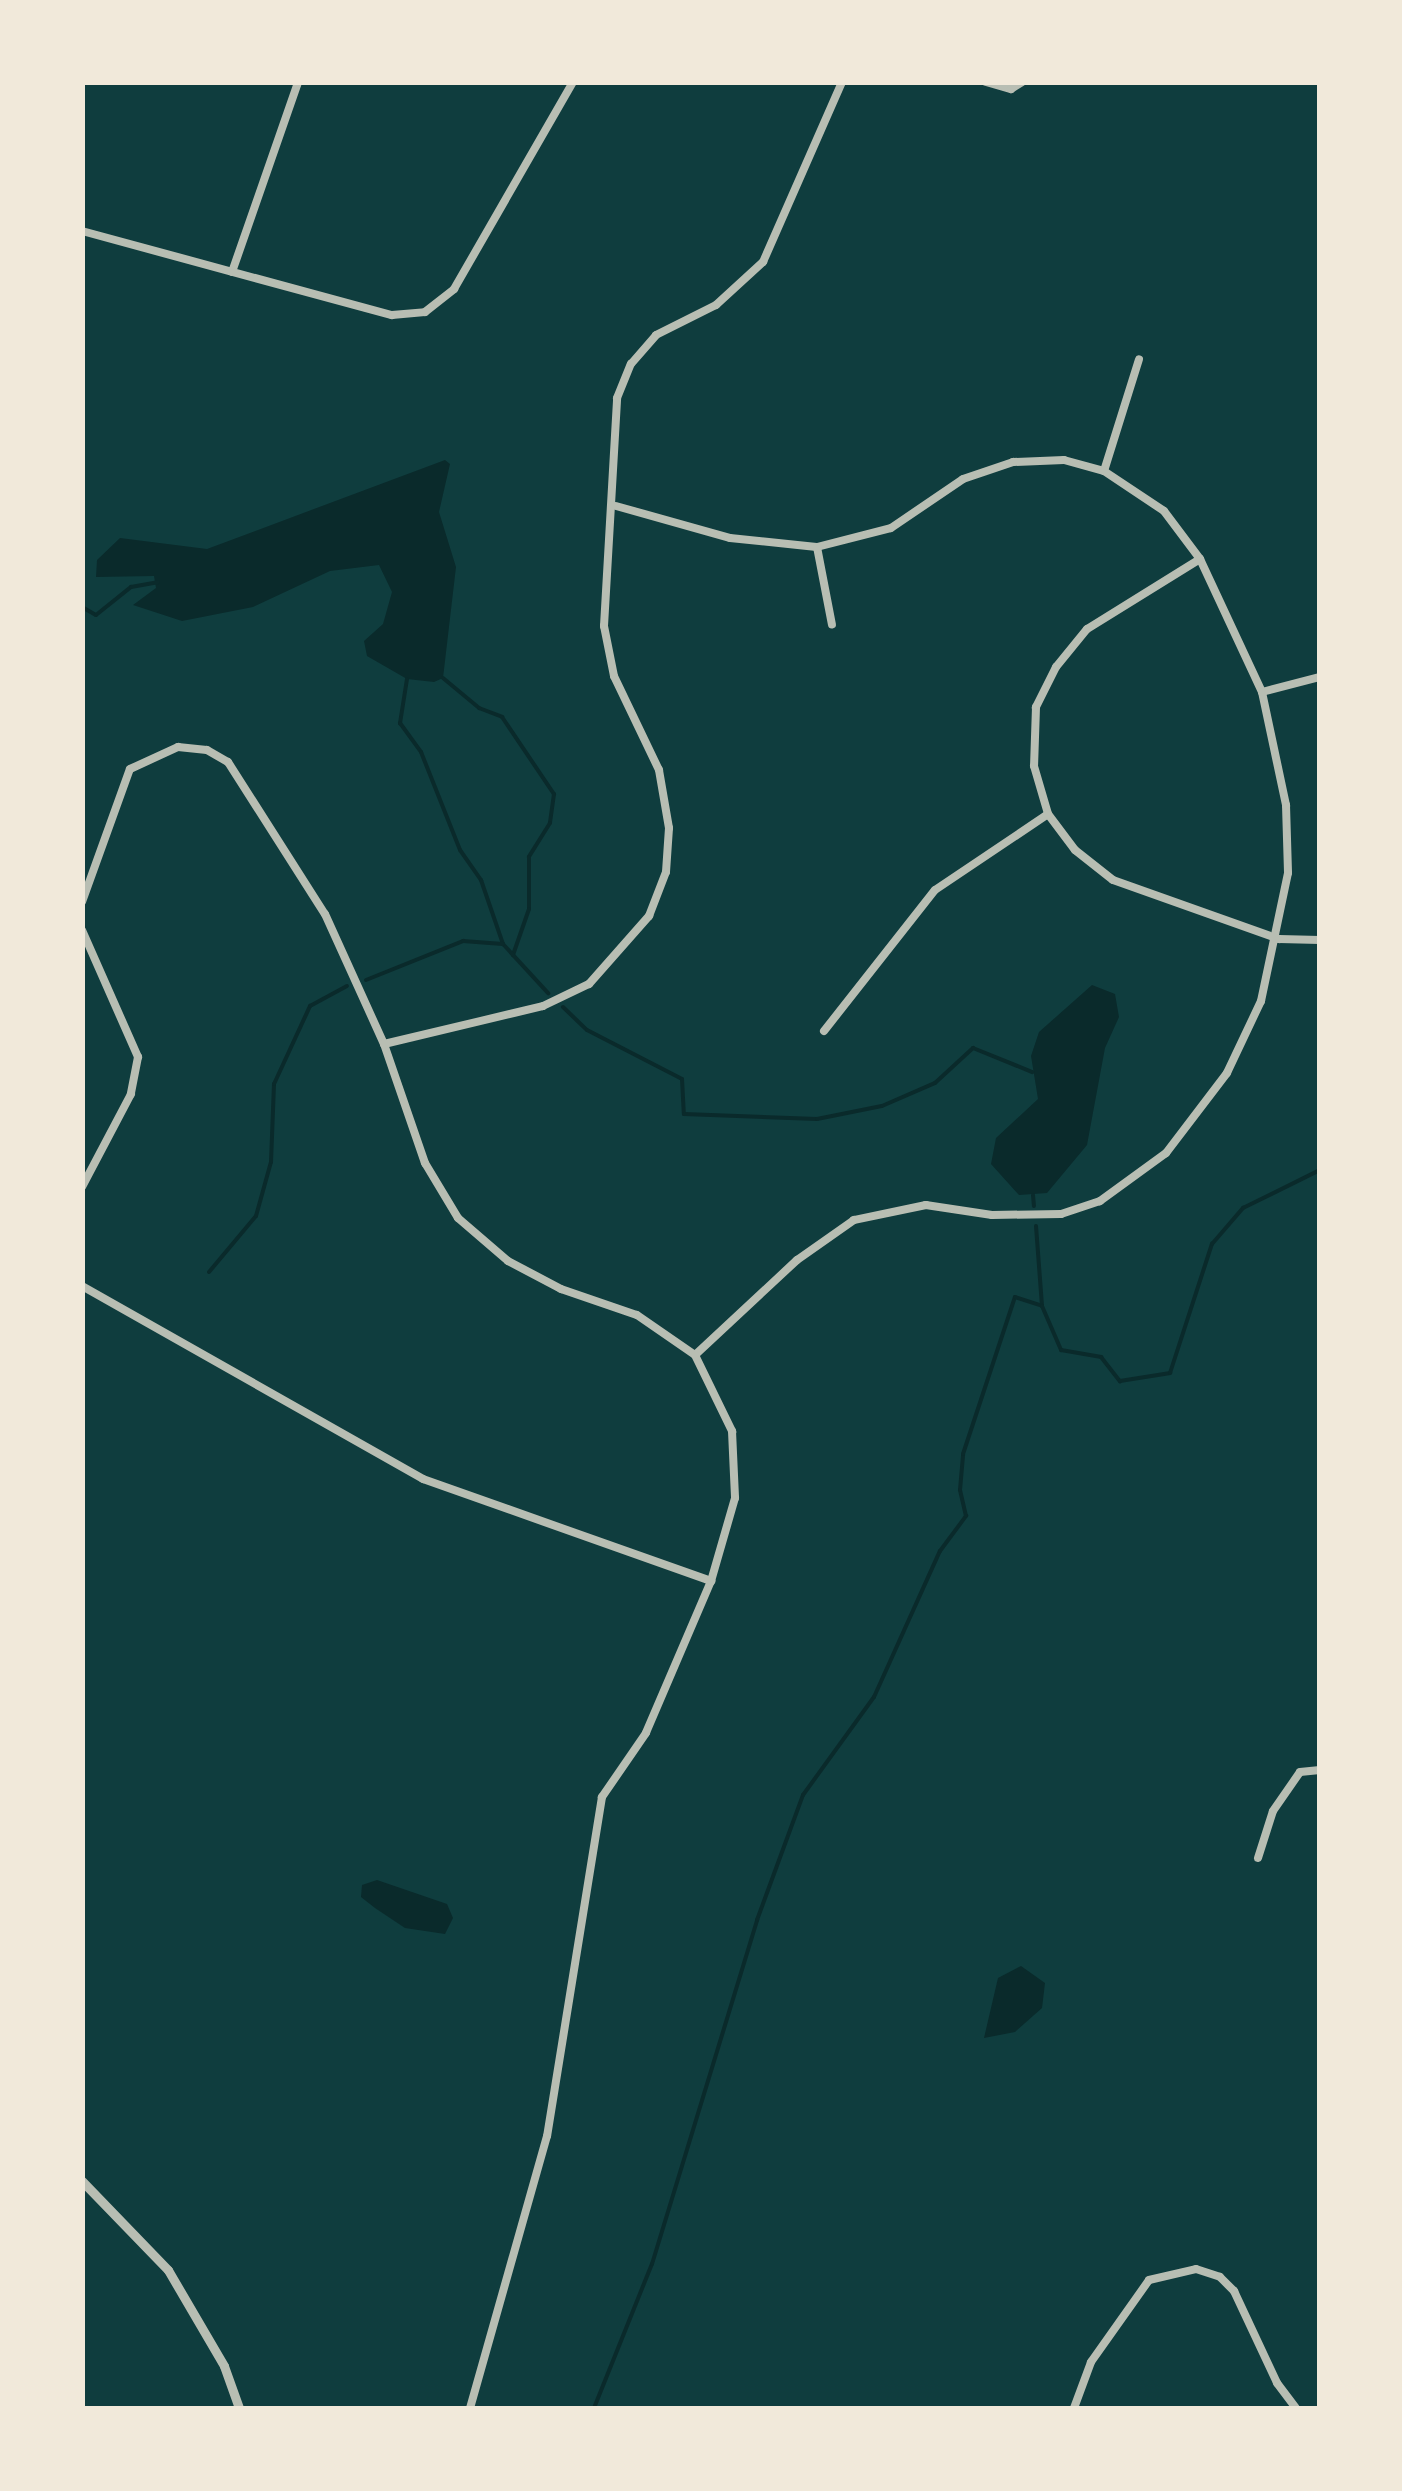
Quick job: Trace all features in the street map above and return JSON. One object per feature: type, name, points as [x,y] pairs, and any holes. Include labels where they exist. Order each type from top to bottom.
[{"type":"street","points":[[232,272],[298,82]]},
{"type":"street","points":[[82,230],[392,315],[425,312],[454,288],[573,82]]},
{"type":"street","points":[[384,1044],[543,1006],[589,984],[649,916],[666,872],[669,828],[659,770],[614,676],[604,626],[616,506],[618,398],[632,364],[656,335],[716,305],[763,262],[842,82]]},
{"type":"street","points":[[986,82],[1011,90],[1022,82]]},
{"type":"street","points":[[1104,470],[1138,358]]},
{"type":"street","points":[[616,506],[730,538],[818,547],[891,528],[963,479],[1013,462],[1064,460],[1104,470],[1164,511],[1200,559],[1262,692],[1286,805],[1288,873],[1279,938],[1261,1001],[1230,1068],[1193,1122],[1136,1179],[1060,1214],[992,1215],[926,1205],[854,1220],[798,1260],[695,1355]]},
{"type":"street","points":[[818,547],[832,624]]},
{"type":"street","points":[[1200,559],[1087,629],[1056,667],[1036,707],[1034,766],[1048,814],[1075,850],[1113,880],[1279,938],[1320,940]]},
{"type":"street","points":[[1262,692],[1320,677]]},
{"type":"street","points":[[82,902],[130,769],[160,752],[207,750],[238,773],[325,914],[384,1044],[424,1163],[458,1218],[508,1261],[561,1290],[637,1316],[695,1355],[732,1431],[734,1498],[711,1581],[646,1733],[602,1797],[547,2136],[470,2408]]},
{"type":"street","points":[[824,1031],[935,890],[1048,814]]},
{"type":"street","points":[[82,930],[138,1057],[132,1094],[82,1186]]},
{"type":"street","points":[[82,1286],[423,1479],[711,1581]]},
{"type":"street","points":[[1258,1858],[1273,1810],[1300,1772],[1320,1770]]},
{"type":"street","points":[[82,2181],[168,2270],[224,2366],[239,2408]]},
{"type":"street","points":[[1074,2408],[1091,2362],[1150,2280],[1196,2269],[1220,2277],[1234,2291],[1277,2383],[1296,2408]]},
{"type":"water","points":[[445,460],[450,464],[439,512],[456,567],[443,678],[434,682],[407,679],[367,656],[364,641],[383,624],[392,592],[379,565],[330,571],[253,607],[182,621],[133,605],[156,588],[154,576],[96,577],[97,560],[120,538],[207,549]]},
{"type":"water","points":[[1092,985],[1115,994],[1119,1017],[1105,1048],[1087,1145],[1047,1193],[1019,1195],[991,1164],[996,1138],[1038,1099],[1031,1056],[1039,1032]]},
{"type":"water","points":[[377,1880],[447,1904],[453,1918],[445,1934],[405,1928],[361,1897],[362,1885]]},
{"type":"water","points":[[1021,1966],[1045,1983],[1042,2008],[1015,2032],[984,2038],[998,1978]]},
{"type":"waterway","points":[[82,607],[96,615],[131,587],[158,582]]},
{"type":"waterway","points":[[443,678],[479,708],[502,717],[554,794],[550,823],[529,857],[529,909],[513,955]]},
{"type":"waterway","points":[[407,679],[400,723],[421,752],[460,850],[481,880],[503,944],[548,993]]},
{"type":"waterway","points":[[366,980],[463,941],[503,944]]},
{"type":"waterway","points":[[209,1272],[256,1216],[271,1162],[274,1084],[310,1006],[347,986]]},
{"type":"waterway","points":[[563,1007],[587,1030],[682,1079],[684,1114],[817,1119],[882,1106],[935,1083],[973,1048],[1032,1072]]},
{"type":"waterway","points":[[594,2408],[652,2264],[757,1920],[803,1795],[874,1697],[940,1551],[966,1516],[960,1490],[963,1454],[1015,1297],[1042,1306],[1061,1350],[1101,1357],[1120,1381],[1170,1373],[1212,1244],[1243,1208],[1320,1170]]},
{"type":"waterway","points":[[1033,1195],[1034,1206]]},
{"type":"waterway","points":[[1036,1226],[1042,1306]]}]
